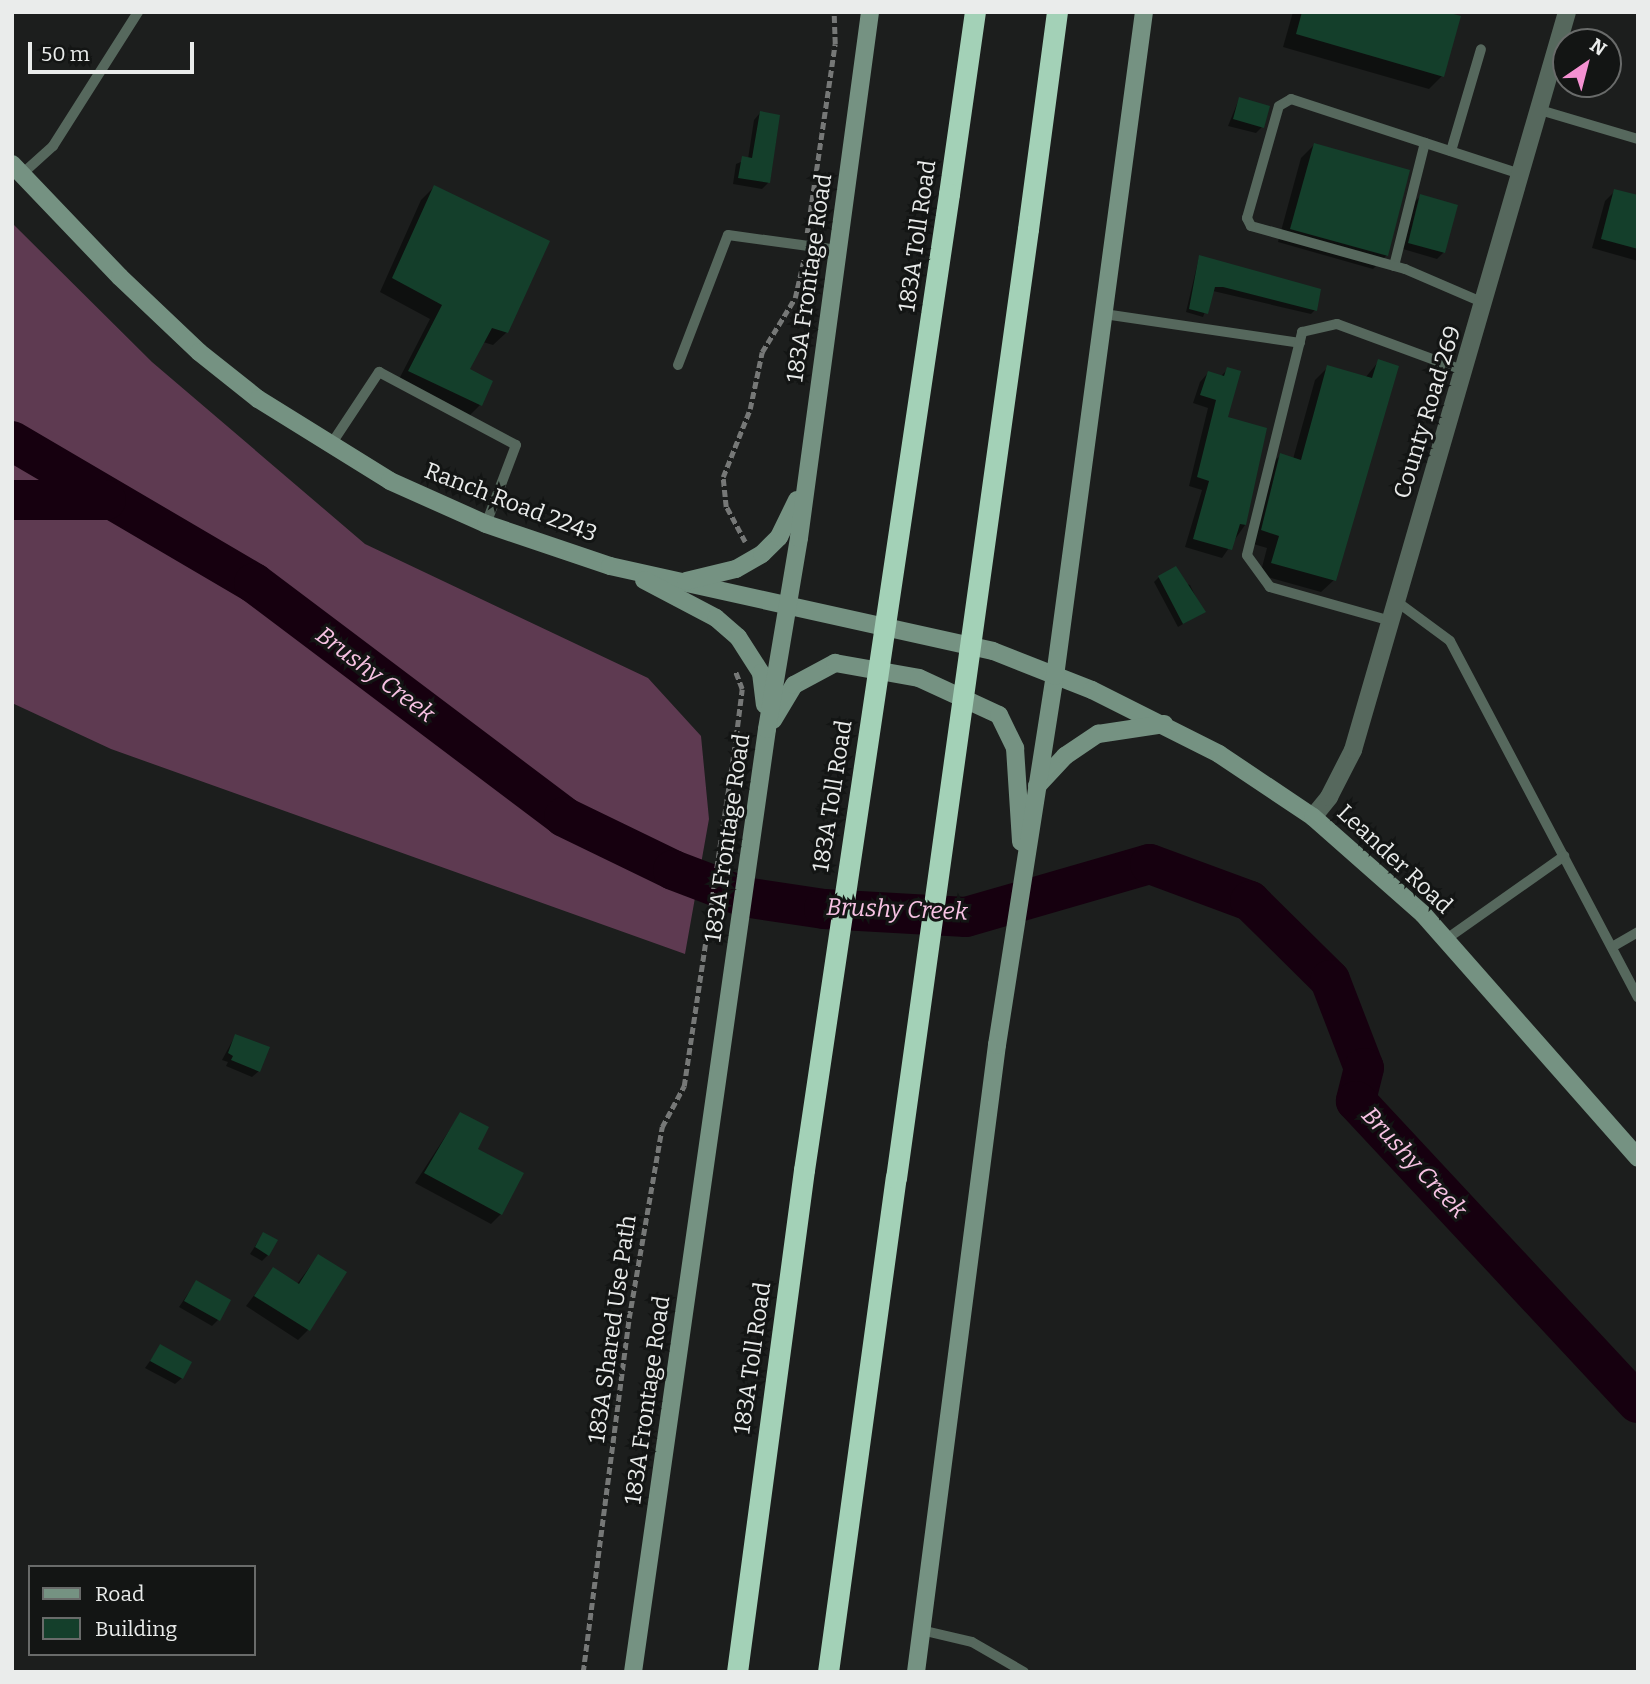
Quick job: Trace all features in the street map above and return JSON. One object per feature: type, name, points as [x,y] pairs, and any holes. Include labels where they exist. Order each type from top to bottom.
[{"type":"highway","name":"183A Toll Road","points":[[737,1672],[804,1170],[975,12]]},
{"type":"highway","points":[[828,1672],[1057,12]]},
{"type":"main road","name":"183A Frontage Road","points":[[633,1672],[767,729],[789,603],[870,12]]},
{"type":"main road","points":[[916,1672],[997,1045],[1023,873],[1030,791],[1055,676],[1143,12]]},
{"type":"main road","name":"Ranch Road 2243","points":[[17,169],[199,352],[258,400],[390,481],[486,524],[623,568],[953,640],[1055,676]]},
{"type":"main road","points":[[682,582],[736,569],[762,554],[790,520],[808,467]]},
{"type":"main road","points":[[623,568],[716,618],[738,637],[761,673],[767,729]]},
{"type":"main road","points":[[767,729],[794,685],[835,663],[919,678],[999,715],[1015,748],[1030,791]]},
{"type":"main road","name":"Leander Road","points":[[1055,676],[1164,724],[1219,754],[1313,817],[1366,860],[1446,940],[1638,1158]]},
{"type":"main road","points":[[1030,791],[1065,755],[1098,734],[1164,724]]},
{"type":"street","name":"County Road 269","points":[[1313,817],[1329,797],[1353,750],[1485,303],[1567,12]]},
{"type":"lane","points":[[17,169],[53,146],[138,12]]},
{"type":"lane","points":[[1451,151],[1481,49]]},
{"type":"lane","points":[[1485,303],[1394,266],[1251,226],[1248,218],[1279,106],[1291,99],[1521,174]]},
{"type":"lane","points":[[1539,110],[1638,139]]},
{"type":"lane","points":[[1394,266],[1424,143]]},
{"type":"lane","points":[[678,365],[728,235],[838,250]]},
{"type":"lane","points":[[1104,314],[1300,343]]},
{"type":"lane","points":[[1391,621],[1270,587],[1247,555],[1302,332],[1337,324],[1465,371]]},
{"type":"lane","points":[[330,446],[379,372],[516,445],[486,524]]},
{"type":"lane","points":[[1396,601],[1450,641],[1638,997]]},
{"type":"lane","points":[[1446,940],[1564,856]]},
{"type":"lane","points":[[1612,947],[1638,932]]},
{"type":"lane","points":[[921,1630],[972,1642],[1024,1672]]},
{"type":"path","points":[[747,547],[732,524],[723,477],[750,409],[762,352],[801,284],[835,44],[834,12]]},
{"type":"path","name":"183A Shared Use Path","points":[[583,1672],[629,1318],[663,1127],[684,1086],[736,737],[742,689],[731,659]]},
{"type":"shaded area","points":[[12,223],[152,362],[365,544],[648,678],[701,736],[709,819],[685,954],[111,749],[12,703]]},
{"type":"building","points":[[1302,12],[1446,12],[1461,16],[1444,77],[1296,34]]},
{"type":"building","points":[[1239,97],[1270,106],[1264,128],[1233,119]]},
{"type":"building","points":[[760,111],[780,115],[770,183],[738,178],[742,156],[752,158]]},
{"type":"building","points":[[1314,143],[1410,170],[1388,256],[1290,229]]},
{"type":"building","points":[[434,185],[550,241],[508,333],[492,328],[470,369],[493,381],[482,406],[408,371],[442,305],[392,278]]},
{"type":"building","points":[[1614,189],[1638,195],[1638,249],[1601,239]]},
{"type":"building","points":[[1420,194],[1458,205],[1445,253],[1408,243]]},
{"type":"building","points":[[1199,255],[1321,289],[1317,311],[1223,287],[1215,287],[1208,314],[1189,309]]},
{"type":"building","points":[[1378,359],[1399,366],[1336,581],[1271,563],[1279,536],[1261,530],[1280,453],[1301,460],[1327,365],[1372,378]]},
{"type":"building","points":[[1227,367],[1241,371],[1228,417],[1267,428],[1246,525],[1240,524],[1232,550],[1193,539],[1209,481],[1197,477],[1216,400],[1200,395],[1208,371],[1224,376]]},
{"type":"building","points":[[1176,566],[1206,612],[1183,624],[1158,576]]},
{"type":"building","points":[[235,1034],[270,1047],[260,1072],[231,1060],[233,1056],[228,1053]]},
{"type":"building","points":[[460,1112],[489,1127],[478,1149],[524,1173],[502,1215],[424,1173]]},
{"type":"building","points":[[263,1232],[278,1240],[269,1256],[255,1247]]},
{"type":"building","points":[[318,1254],[347,1272],[310,1331],[254,1296],[273,1267],[299,1284]]},
{"type":"building","points":[[196,1280],[231,1300],[220,1321],[184,1301]]},
{"type":"building","points":[[160,1344],[192,1362],[183,1379],[150,1361]]},
{"type":"waterway","name":"Brushy Creek","points":[[12,441],[254,583],[564,817],[673,870],[744,897],[824,909],[966,917],[1150,864],[1250,901],[1330,980],[1364,1068],[1356,1101],[1638,1403]]},
{"type":"waterway","points":[[12,500],[106,500]]}]
